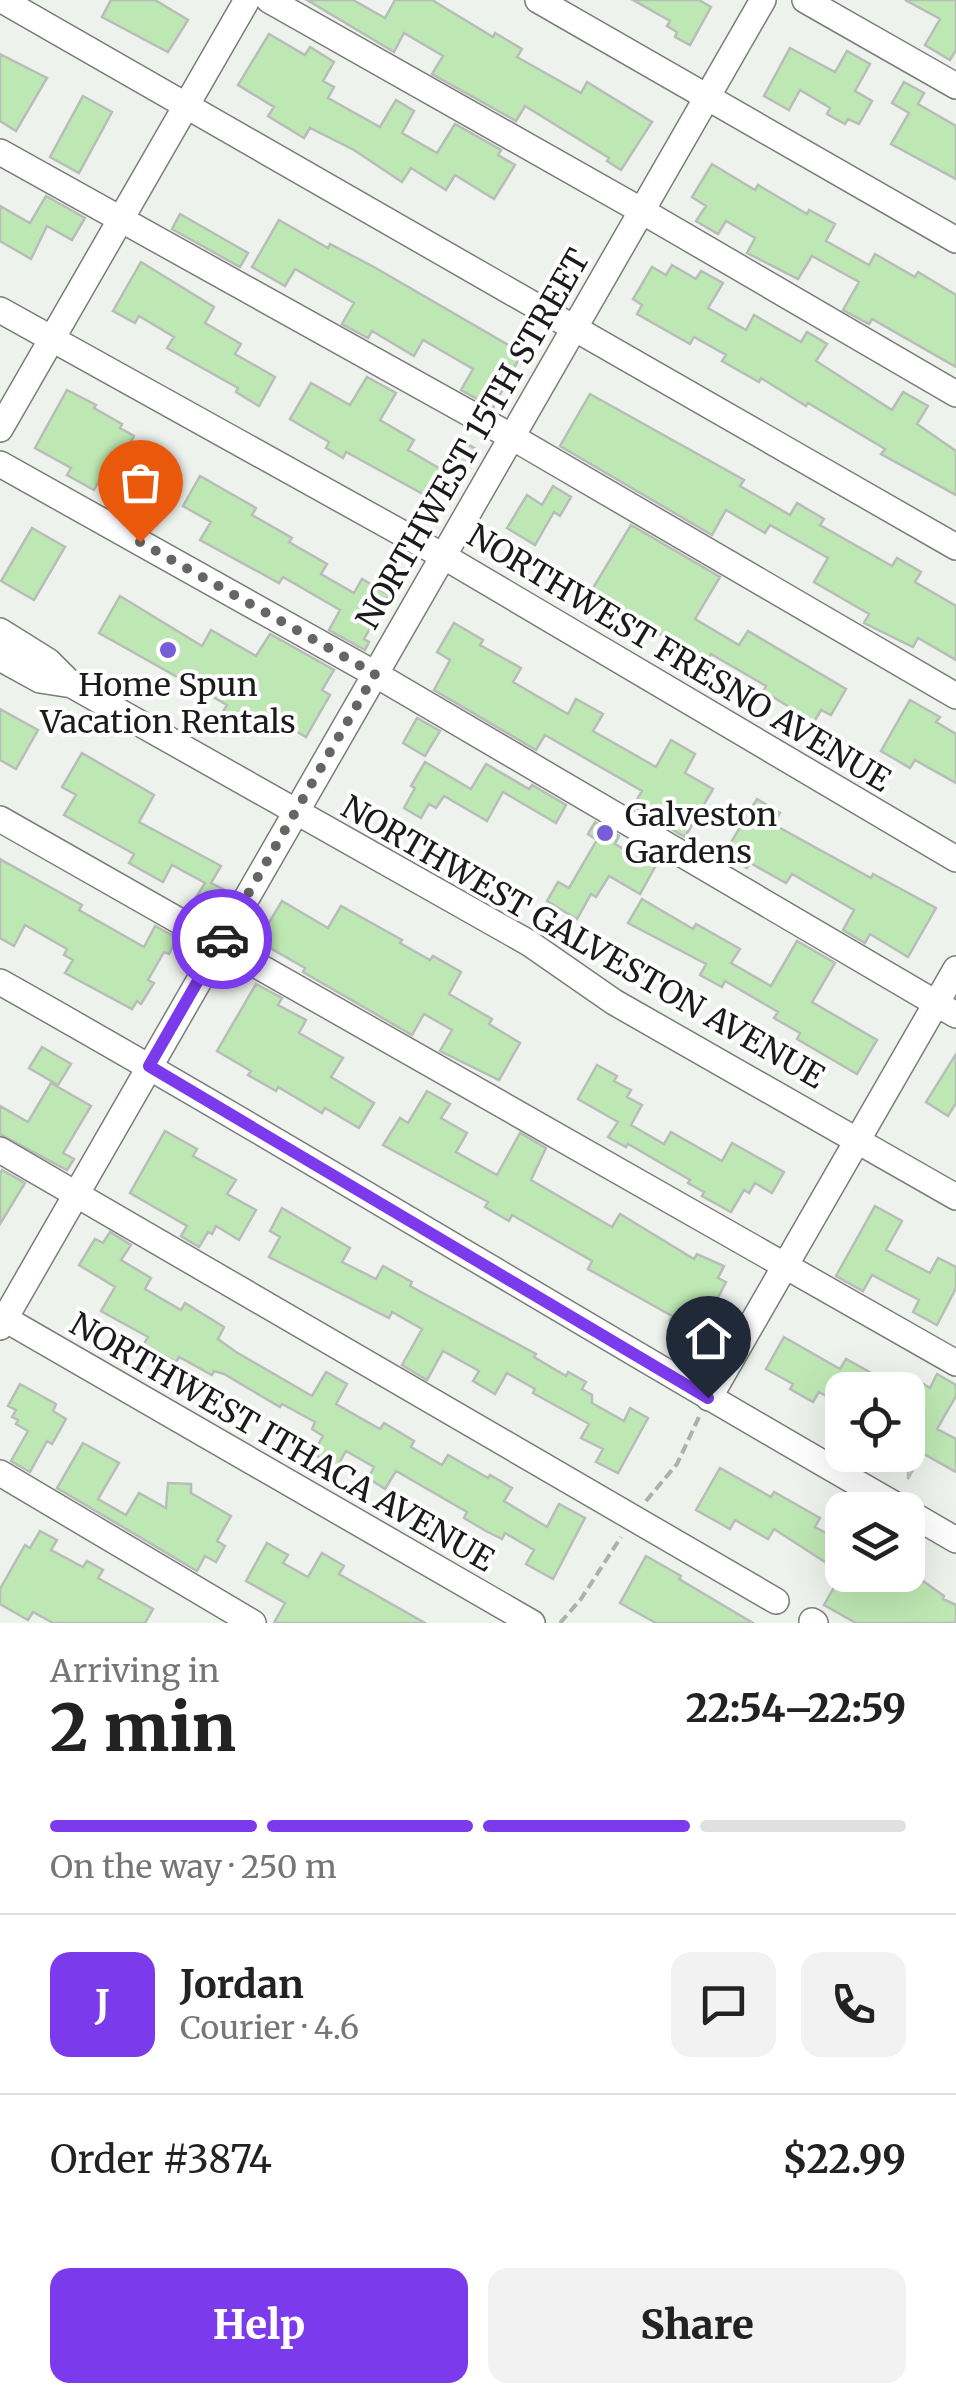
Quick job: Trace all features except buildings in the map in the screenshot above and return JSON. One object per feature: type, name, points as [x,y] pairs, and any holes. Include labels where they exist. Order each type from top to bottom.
[{"type":"street","points":[[2,0],[956,547]]},
{"type":"street","points":[[0,429],[247,0]]},
{"type":"street","points":[[268,0],[956,394]]},
{"type":"street","points":[[538,0],[956,240]]},
{"type":"street","name":"NORTHWEST 15TH STREET","points":[[2,1321],[764,0]]},
{"type":"street","points":[[805,0],[956,86]]},
{"type":"street","points":[[0,152],[512,436],[956,696]]},
{"type":"street","name":"NORTHWEST FRESNO AVENUE","points":[[0,310],[443,556],[956,859]]},
{"type":"street","points":[[0,464],[375,674],[946,1009]]},
{"type":"street","name":"NORTHWEST GALVESTON AVENUE","points":[[0,631],[48,662],[72,685],[530,943],[614,1002],[956,1197]]},
{"type":"street","name":"NORTHWEST GALVESTON AVENUE","points":[[0,658],[40,680],[72,685]]},
{"type":"street","points":[[0,819],[956,1363]]},
{"type":"street","points":[[708,1398],[857,1139],[946,1009],[956,969]]},
{"type":"street","points":[[0,982],[873,1492]]},
{"type":"street","points":[[0,1150],[776,1600]]},
{"type":"street","name":"NORTHWEST ITHACA AVENUE","points":[[2,1321],[532,1623]]},
{"type":"street","points":[[0,1473],[253,1623]]},
{"type":"street","points":[[925,1522],[956,1540]]},
{"type":"way so far","points":[[140,542],[375,674],[222,939]]},
{"type":"place","name":"Home Spun Vacation Rentals","points":[[168,650]]},
{"type":"place","name":"Galveston Gardens","points":[[605,833]]},
{"type":"route","points":[[222,939],[149,1066],[708,1398]]}]
